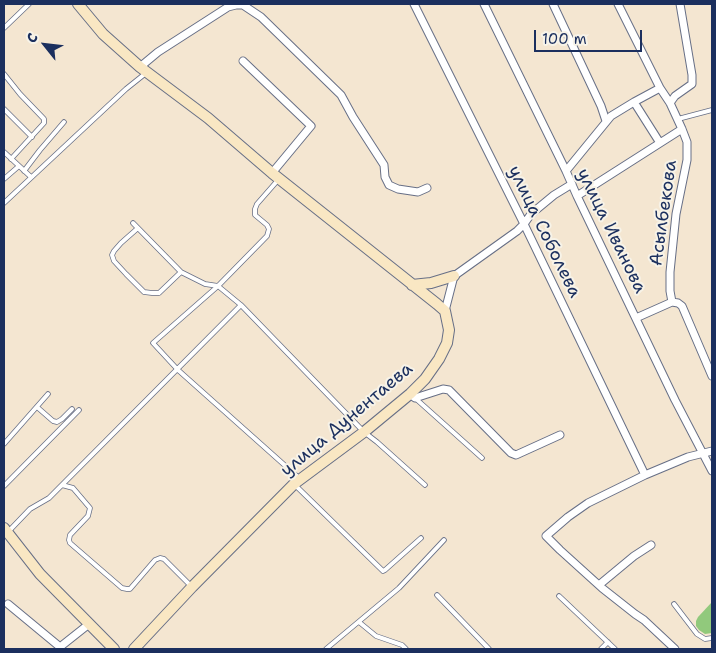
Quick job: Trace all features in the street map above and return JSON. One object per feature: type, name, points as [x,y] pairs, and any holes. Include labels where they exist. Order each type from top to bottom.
[{"type":"street","points":[[78,4],[103,34],[143,69],[208,118],[276,176],[445,311],[454,276]]},
{"type":"street","name":"улица Соболева","points":[[414,4],[524,224],[645,475]]},
{"type":"street","name":"улица Иванова","points":[[484,4],[675,400],[712,471]]},
{"type":"street","points":[[553,4],[601,106],[606,121]]},
{"type":"street","name":"Асылбекова","points":[[618,4],[660,88],[670,103],[687,142],[688,160],[676,214],[670,272],[672,302]]},
{"type":"street","points":[[670,103],[675,96],[692,84],[680,4]]},
{"type":"street","points":[[143,69],[158,52],[228,7],[243,5],[268,24],[341,95],[384,165],[385,177],[389,185],[398,189],[418,192],[427,188]]},
{"type":"street","points":[[243,61],[311,126],[276,176]]},
{"type":"street","points":[[566,171],[611,116],[660,88]]},
{"type":"street","points":[[634,102],[660,143]]},
{"type":"street","points":[[577,196],[682,129]]},
{"type":"street","points":[[412,285],[430,283],[454,276],[517,232],[531,214],[554,195],[572,184]]},
{"type":"street","points":[[636,318],[672,302],[682,306],[712,376]]},
{"type":"street","name":"улица Дунентаева","points":[[134,649],[192,586],[297,482],[412,396],[440,359],[447,343],[448,330],[445,311]]},
{"type":"street","points":[[412,396],[443,389],[450,390],[511,453],[516,455],[560,436]]},
{"type":"street","points":[[675,649],[644,620],[599,585],[546,536],[588,503],[645,475],[688,457],[712,451]]},
{"type":"street","points":[[6,530],[40,574],[114,649]]},
{"type":"street","points":[[599,585],[634,556],[651,545]]},
{"type":"street","points":[[8,604],[60,647],[89,624]]},
{"type":"lane","points":[[4,28],[29,4]]},
{"type":"lane","points":[[4,203],[126,89],[143,69]]},
{"type":"lane","points":[[4,74],[44,119],[44,123],[11,159]]},
{"type":"lane","points":[[4,109],[32,137]]},
{"type":"lane","points":[[678,119],[712,110]]},
{"type":"lane","points":[[24,171],[64,122]]},
{"type":"lane","points":[[4,152],[31,177]]},
{"type":"lane","points":[[31,162],[40,169]]},
{"type":"lane","points":[[4,179],[19,166]]},
{"type":"lane","points":[[276,176],[256,206],[255,215],[269,229],[267,236],[218,286],[153,343],[178,370],[297,482],[383,571],[420,538]]},
{"type":"lane","points":[[4,194],[9,198]]},
{"type":"lane","points":[[133,223],[181,272],[205,284],[218,286],[242,305],[364,432],[425,485]]},
{"type":"lane","points":[[138,228],[121,243],[112,255],[114,261],[126,274],[144,292],[159,293],[181,272]]},
{"type":"lane","points":[[6,530],[30,510],[49,498],[242,305]]},
{"type":"lane","points":[[4,444],[48,394]]},
{"type":"lane","points":[[412,396],[482,458]]},
{"type":"lane","points":[[37,407],[57,422],[72,408]]},
{"type":"lane","points":[[4,486],[79,410]]},
{"type":"lane","points":[[62,485],[73,488],[90,508],[88,516],[70,535],[70,543],[122,588],[130,589],[155,560],[160,558],[164,559],[192,586]]},
{"type":"lane","points":[[326,649],[399,588],[444,540]]},
{"type":"lane","points":[[437,595],[489,649]]},
{"type":"lane","points":[[559,596],[615,649]]},
{"type":"lane","points":[[674,604],[697,634],[706,639],[712,638]]},
{"type":"lane","points":[[358,622],[376,636],[402,645],[406,649]]},
{"type":"lane","points":[[602,649],[608,642]]},
{"type":"green space","points":[[712,602],[712,633],[705,634],[696,626],[696,621]]}]
